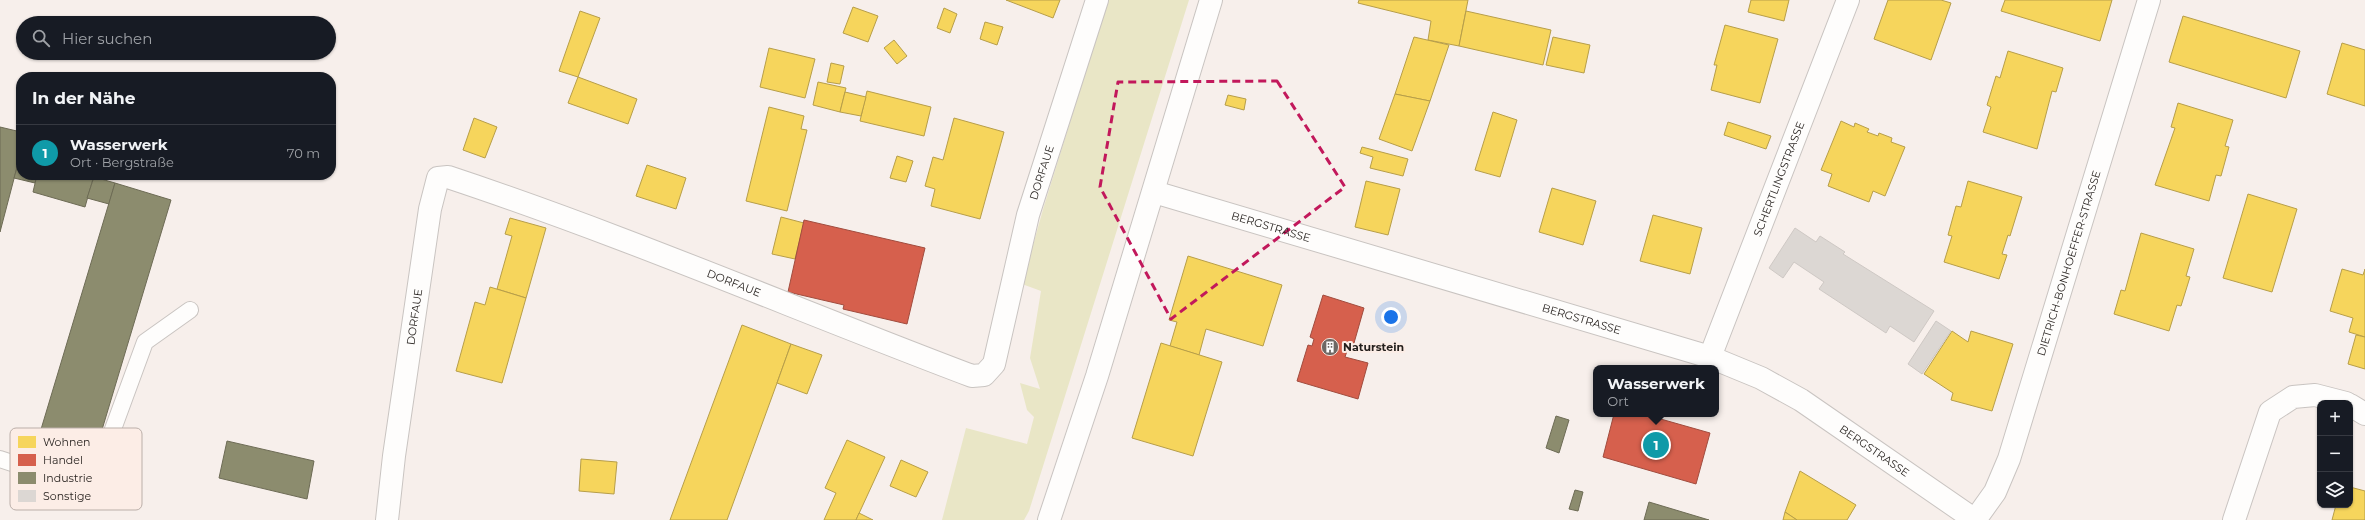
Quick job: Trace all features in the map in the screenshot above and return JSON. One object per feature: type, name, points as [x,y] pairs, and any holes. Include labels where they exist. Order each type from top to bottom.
[{"type":"street","name":"DORFAUE","points":[[387,520],[394,456],[428,217],[438,178],[448,177],[635,243],[855,332],[972,376],[984,375],[994,364],[1028,215],[1096,0]]},
{"type":"street","points":[[1049,520],[1097,376],[1212,0]]},
{"type":"street","name":"SCHERTLINGSTRASSE","points":[[1710,357],[1848,0]]},
{"type":"street","name":"DIETRICH-BONHOEFFER-STRASSE","points":[[1975,520],[1995,492],[2009,459],[2149,0]]},
{"type":"street","name":"BERGSTRASSE","points":[[1154,192],[1710,357],[1761,378],[1795,396],[1975,520]]},
{"type":"street","points":[[2234,520],[2270,412],[2293,397],[2315,395],[2334,400]]},
{"type":"street","points":[[2353,407],[2365,414]]},
{"type":"lane","points":[[113,428],[145,342],[190,310]]},
{"type":"lane","points":[[0,459],[10,462]]},
{"type":"highlighted area","points":[[1277,81],[1345,187],[1171,319],[1100,187],[1118,82]]},
{"type":"shaded area","points":[[1108,0],[1189,0],[1029,511],[1024,520],[942,520],[966,428],[1027,444],[1034,417],[1027,410],[1020,383],[1040,389],[1030,358],[1041,291],[1022,284],[1044,206]]},
{"type":"building: Wohnen","points":[[1006,0],[1060,0],[1053,18]]},
{"type":"building: Wohnen","points":[[1359,0],[1468,0],[1459,46],[1428,40],[1431,21],[1358,3]]},
{"type":"building: Wohnen","points":[[1751,0],[1789,0],[1784,21],[1748,12]]},
{"type":"building: Wohnen","points":[[1888,0],[1941,0],[1951,3],[1931,60],[1874,39]]},
{"type":"building: Wohnen","points":[[2005,0],[2112,0],[2100,41],[2001,11]]},
{"type":"building: Wohnen","points":[[853,7],[878,16],[868,42],[843,33]]},
{"type":"building: Wohnen","points":[[944,8],[957,14],[950,33],[937,28]]},
{"type":"building: Wohnen","points":[[580,11],[600,18],[578,77],[559,71]]},
{"type":"building: Wohnen","points":[[1466,11],[1551,30],[1543,65],[1459,46]]},
{"type":"building: Wohnen","points":[[2183,16],[2300,51],[2286,98],[2169,62]]},
{"type":"building: Wohnen","points":[[985,22],[1003,27],[997,45],[980,39]]},
{"type":"building: Wohnen","points":[[1725,25],[1778,39],[1760,103],[1711,90],[1717,65],[1714,65]]},
{"type":"building: Wohnen","points":[[1414,37],[1449,45],[1430,101],[1395,94]]},
{"type":"building: Wohnen","points":[[1553,37],[1590,45],[1584,73],[1546,65]]},
{"type":"building: Wohnen","points":[[894,40],[907,56],[897,64],[884,48]]},
{"type":"building: Wohnen","points":[[2342,43],[2365,50],[2365,106],[2327,94]]},
{"type":"building: Wohnen","points":[[769,48],[815,59],[805,98],[760,87]]},
{"type":"building: Wohnen","points":[[2008,51],[2063,68],[2056,92],[2052,91],[2037,149],[1983,132],[1991,107],[1987,105],[1996,76],[2000,78]]},
{"type":"building: Wohnen","points":[[831,63],[844,66],[840,84],[827,82]]},
{"type":"building: Wohnen","points":[[578,77],[637,99],[628,124],[568,103]]},
{"type":"building: Wohnen","points":[[818,82],[846,88],[840,112],[813,105]]},
{"type":"building: Wohnen","points":[[867,91],[931,107],[924,136],[860,121]]},
{"type":"building: Wohnen","points":[[845,92],[866,97],[861,116],[840,112]]},
{"type":"building: Wohnen","points":[[1395,94],[1430,101],[1412,151],[1379,139]]},
{"type":"building: Wohnen","points":[[1228,95],[1246,99],[1244,110],[1225,105]]},
{"type":"building: Wohnen","points":[[2178,103],[2233,120],[2225,146],[2229,147],[2221,176],[2216,175],[2209,201],[2155,185],[2175,128],[2171,127]]},
{"type":"building: Wohnen","points":[[769,107],[804,116],[801,129],[807,130],[787,211],[746,201]]},
{"type":"building: Wohnen","points":[[1493,112],[1517,120],[1500,177],[1475,170]]},
{"type":"building: Wohnen","points":[[474,118],[497,127],[485,158],[463,150]]},
{"type":"building: Wohnen","points":[[954,118],[1004,132],[980,219],[931,206],[935,189],[925,186],[933,157],[943,160]]},
{"type":"building: Wohnen","points":[[1841,121],[1854,127],[1855,123],[1869,129],[1867,132],[1878,136],[1879,133],[1892,138],[1891,142],[1905,147],[1885,196],[1873,191],[1869,202],[1828,186],[1832,174],[1821,170]]},
{"type":"building: Wohnen","points":[[1728,122],[1771,136],[1766,149],[1724,135]]},
{"type":"building: Wohnen","points":[[1362,147],[1408,159],[1403,176],[1370,168],[1373,157],[1360,153]]},
{"type":"building: Wohnen","points":[[897,156],[913,161],[906,182],[890,178]]},
{"type":"building: Wohnen","points":[[647,165],[686,178],[676,209],[636,196]]},
{"type":"building: Wohnen","points":[[1366,181],[1400,189],[1388,235],[1355,227]]},
{"type":"building: Wohnen","points":[[1968,181],[2022,197],[2010,236],[2008,235],[2002,254],[2007,255],[1999,279],[1944,262],[1952,236],[1948,235],[1956,206],[1961,207]]},
{"type":"building: Wohnen","points":[[1552,188],[1596,201],[1583,245],[1539,232]]},
{"type":"building: Wohnen","points":[[2248,194],[2297,209],[2272,292],[2223,278]]},
{"type":"building: Wohnen","points":[[1653,215],[1702,228],[1690,274],[1640,261]]},
{"type":"building: Wohnen","points":[[781,217],[804,223],[795,259],[772,254]]},
{"type":"building: Wohnen","points":[[510,218],[546,228],[526,298],[497,289],[512,236],[505,234]]},
{"type":"building: Wohnen","points":[[2141,233],[2194,249],[2186,276],[2190,277],[2181,306],[2177,305],[2169,331],[2114,314],[2121,290],[2125,291]]},
{"type":"building: Wohnen","points":[[1188,256],[1282,285],[1263,346],[1206,329],[1199,355],[1170,346],[1177,322],[1169,320]]},
{"type":"building: Wohnen","points":[[2342,269],[2363,275],[2365,269],[2365,337],[2349,332],[2353,318],[2330,311]]},
{"type":"building: Wohnen","points":[[490,287],[526,298],[502,383],[456,371],[475,302],[485,305]]},
{"type":"building: Wohnen","points":[[742,325],[791,344],[727,520],[670,520]]},
{"type":"building: Wohnen","points":[[1952,331],[1968,342],[1971,331],[2013,344],[1992,411],[1951,400],[1953,393],[1924,374]]},
{"type":"building: Wohnen","points":[[2356,335],[2365,337],[2365,369],[2348,364]]},
{"type":"building: Wohnen","points":[[1161,343],[1222,362],[1193,456],[1132,438]]},
{"type":"building: Wohnen","points":[[791,344],[822,355],[807,394],[777,383]]},
{"type":"building: Wohnen","points":[[847,440],[885,457],[856,520],[824,520],[836,493],[825,488]]},
{"type":"building: Wohnen","points":[[581,459],[617,462],[614,494],[579,491]]},
{"type":"building: Wohnen","points":[[901,460],[928,472],[916,497],[890,486]]},
{"type":"building: Wohnen","points":[[1800,471],[1856,505],[1847,520],[1797,520],[1785,512]]},
{"type":"building: Wohnen","points":[[2353,488],[2365,491],[2365,520],[2332,520],[2335,508],[2353,508]]},
{"type":"building: Wohnen","points":[[1785,512],[1797,520],[1783,520]]},
{"type":"building: Wohnen","points":[[859,513],[873,520],[856,520]]},
{"type":"building: Handel","points":[[804,220],[925,248],[907,324],[843,309],[844,305],[788,292]]},
{"type":"building: Handel","name":"Naturstein","points":[[1323,295],[1364,308],[1352,350],[1348,348],[1345,357],[1368,363],[1358,399],[1297,381],[1308,345],[1312,346],[1314,339],[1310,337]]},
{"type":"building: Handel","points":[[1613,417],[1654,417],[1710,433],[1696,484],[1603,457]]},
{"type":"building: Industrie","points":[[0,127],[16,131],[16,171],[0,232]]},
{"type":"building: Industrie","points":[[22,180],[36,180],[35,183]]},
{"type":"building: Industrie","points":[[36,180],[93,180],[85,207],[33,192]]},
{"type":"building: Industrie","points":[[93,180],[104,180],[115,183],[109,204],[87,198]]},
{"type":"building: Industrie","points":[[115,183],[171,200],[103,428],[41,428]]},
{"type":"building: Industrie","points":[[1556,416],[1569,420],[1559,453],[1546,448]]},
{"type":"building: Industrie","points":[[227,441],[314,461],[307,499],[219,478]]},
{"type":"building: Industrie","points":[[1575,490],[1583,492],[1578,511],[1569,509]]},
{"type":"building: Industrie","points":[[1649,502],[1709,520],[1644,520]]},
{"type":"building: Sonstige","points":[[1795,228],[1816,242],[1820,236],[1845,252],[1843,254],[1934,311],[1914,342],[1890,326],[1886,333],[1819,289],[1824,282],[1794,262],[1783,278],[1769,268]]},
{"type":"building: Sonstige","points":[[1936,321],[1951,331],[1922,374],[1908,364]]},
{"type":"place","name":"Naturstein","points":[[1330,347]]},
{"type":"place","name":"Wasserwerk","points":[[1656,445]]}]
